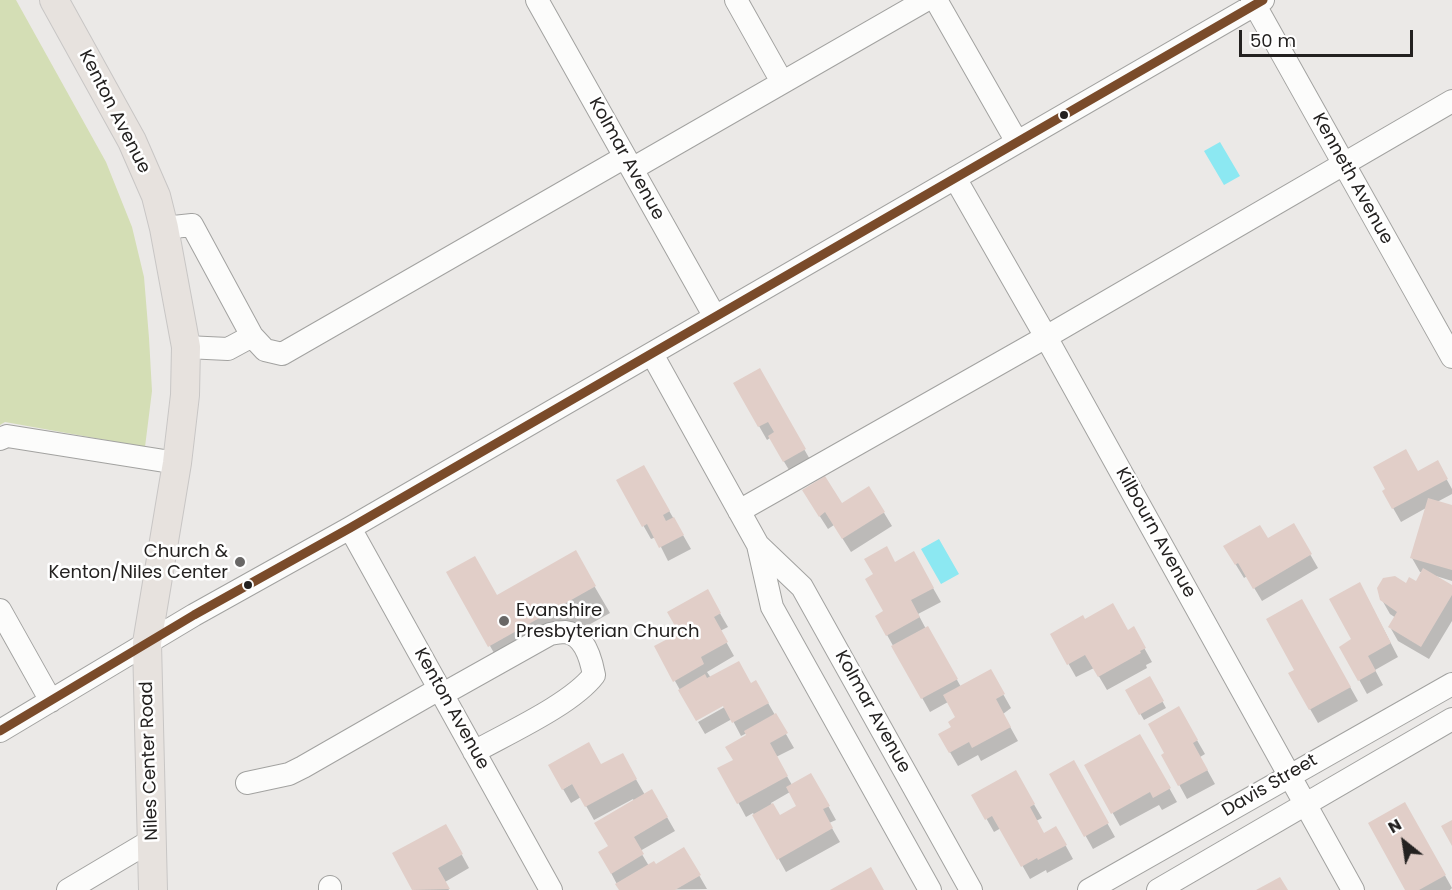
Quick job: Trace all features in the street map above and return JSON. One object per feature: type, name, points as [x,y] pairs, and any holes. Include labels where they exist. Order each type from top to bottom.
[{"type":"main road","name":"Kenton Avenue","points":[[54,0],[132,141],[156,196],[186,347]]},
{"type":"main road","name":"Niles Center Road","points":[[153,890],[147,643],[177,463],[185,395],[186,347]]},
{"type":"street","name":"Kolmar Avenue","points":[[537,0],[715,317]]},
{"type":"street","points":[[736,0],[782,82]]},
{"type":"street","points":[[164,228],[192,225],[252,336],[265,350],[282,354],[629,163],[782,82],[926,0]]},
{"type":"street","points":[[936,0],[1017,142]]},
{"type":"street","points":[[0,731],[194,615],[652,354],[1256,2]]},
{"type":"street","name":"Kenneth Avenue","points":[[1256,2],[1452,357]]},
{"type":"street","points":[[739,511],[1046,337],[1452,101]]},
{"type":"street","name":"Kilbourn Avenue","points":[[955,178],[1046,337],[1353,890]]},
{"type":"street","points":[[186,347],[228,349],[252,336]]},
{"type":"street","name":"Kolmar Avenue","points":[[652,354],[758,545],[802,588],[971,890]]},
{"type":"street","points":[[0,439],[7,436],[177,463]]},
{"type":"street","name":"Kenton Avenue","points":[[350,528],[551,890]]},
{"type":"street","name":"Kolmar Avenue","points":[[758,545],[772,607],[930,890]]},
{"type":"street","points":[[0,610],[51,701]]},
{"type":"street","points":[[247,783],[289,774],[550,634],[566,632],[579,638],[591,659],[594,675],[585,687],[474,752]]},
{"type":"street","name":"Davis Street","points":[[1089,890],[1452,684]]},
{"type":"street","name":"Davis Street","points":[[1158,890],[1452,719]]},
{"type":"street","points":[[68,890],[152,840]]},
{"type":"green space","points":[[0,0],[16,0],[106,162],[132,227],[144,277],[149,338],[152,391],[145,447],[5,422],[0,425]]},
{"type":"water","points":[[1220,142],[1240,176],[1224,185],[1204,151]]},
{"type":"water","points":[[939,539],[959,574],[941,584],[921,549]]},
{"type":"building","points":[[760,368],[806,449],[783,462],[768,436],[774,432],[768,422],[758,427],[733,383]]},
{"type":"building","points":[[1406,449],[1418,471],[1438,460],[1448,479],[1392,509],[1382,491],[1385,489],[1373,467]]},
{"type":"building","points":[[644,465],[670,511],[663,515],[666,521],[674,517],[684,535],[659,548],[647,524],[642,527],[616,480]]},
{"type":"building","points":[[825,476],[842,503],[869,486],[885,512],[842,539],[825,512],[819,517],[802,490]]},
{"type":"building","points":[[1428,498],[1452,505],[1452,570],[1410,558]]},
{"type":"building","points":[[1294,523],[1312,554],[1253,589],[1238,563],[1235,565],[1223,546],[1260,525],[1268,538]]},
{"type":"building","points":[[887,546],[895,562],[914,551],[934,588],[911,600],[920,617],[886,636],[875,616],[883,611],[865,579],[873,574],[864,559]]},
{"type":"building","name":"Evanshire Presbyterian Church","points":[[576,550],[596,586],[488,647],[446,572],[475,556],[497,595]]},
{"type":"building","points":[[1423,568],[1452,585],[1452,595],[1421,647],[1388,627],[1397,612],[1380,600],[1377,588],[1383,578],[1395,576],[1406,583],[1409,577],[1416,581]]},
{"type":"building","points":[[1360,582],[1391,643],[1368,656],[1376,671],[1358,681],[1339,647],[1351,639],[1329,599]]},
{"type":"building","points":[[708,589],[721,613],[714,617],[728,642],[701,657],[704,664],[673,682],[654,646],[679,633],[667,612]]},
{"type":"building","points":[[1302,599],[1351,687],[1309,710],[1288,673],[1294,670],[1266,619]]},
{"type":"building","points":[[1113,603],[1128,630],[1134,626],[1146,648],[1098,677],[1085,655],[1067,665],[1050,634],[1083,615],[1085,619]]},
{"type":"building","points":[[928,626],[958,679],[921,699],[891,646]]},
{"type":"building","points":[[739,661],[751,683],[756,680],[769,703],[732,723],[723,706],[696,721],[678,690],[705,674],[707,678]]},
{"type":"building","points":[[991,669],[1005,694],[996,699],[1011,727],[972,748],[969,742],[949,753],[938,734],[951,727],[948,722],[955,717],[943,695]]},
{"type":"building","points":[[1150,676],[1164,701],[1139,715],[1125,690]]},
{"type":"building","points":[[1179,706],[1198,740],[1193,743],[1208,770],[1178,786],[1161,755],[1164,753],[1148,724]]},
{"type":"building","points":[[776,713],[788,733],[770,743],[788,776],[737,804],[717,768],[733,760],[725,747],[746,735],[744,731]]},
{"type":"building","points":[[1140,734],[1171,788],[1153,798],[1150,792],[1111,814],[1084,765]]},
{"type":"building","points":[[589,742],[601,764],[623,753],[637,779],[585,807],[572,784],[562,790],[548,765]]},
{"type":"building","points":[[1074,760],[1109,823],[1084,837],[1049,774]]},
{"type":"building","points":[[1016,770],[1035,804],[1030,807],[1044,833],[1056,826],[1067,845],[1021,867],[992,816],[985,820],[971,795]]},
{"type":"building","points":[[811,773],[830,806],[823,809],[833,828],[777,860],[752,815],[773,803],[780,815],[796,806],[786,787]]},
{"type":"building","points":[[652,789],[668,817],[634,837],[644,854],[611,874],[598,852],[608,846],[594,823]]},
{"type":"building","points":[[1405,802],[1446,875],[1419,890],[1405,890],[1368,823]]},
{"type":"building","points":[[1452,820],[1452,846],[1441,826]]},
{"type":"building","points":[[446,824],[463,854],[438,868],[450,889],[412,890],[392,853]]},
{"type":"building","points":[[684,847],[701,875],[675,890],[619,890],[615,884],[654,861],[656,864]]},
{"type":"building","points":[[871,867],[884,890],[830,890]]},
{"type":"building","points":[[1280,877],[1288,890],[1256,890]]},
{"type":"transit line","points":[[0,731],[194,615],[350,528],[1263,0]]},
{"type":"place","name":"Church & Kenton/Niles Center","points":[[240,562]]},
{"type":"place","name":"Evanshire Presbyterian Church","points":[[504,621]]}]
